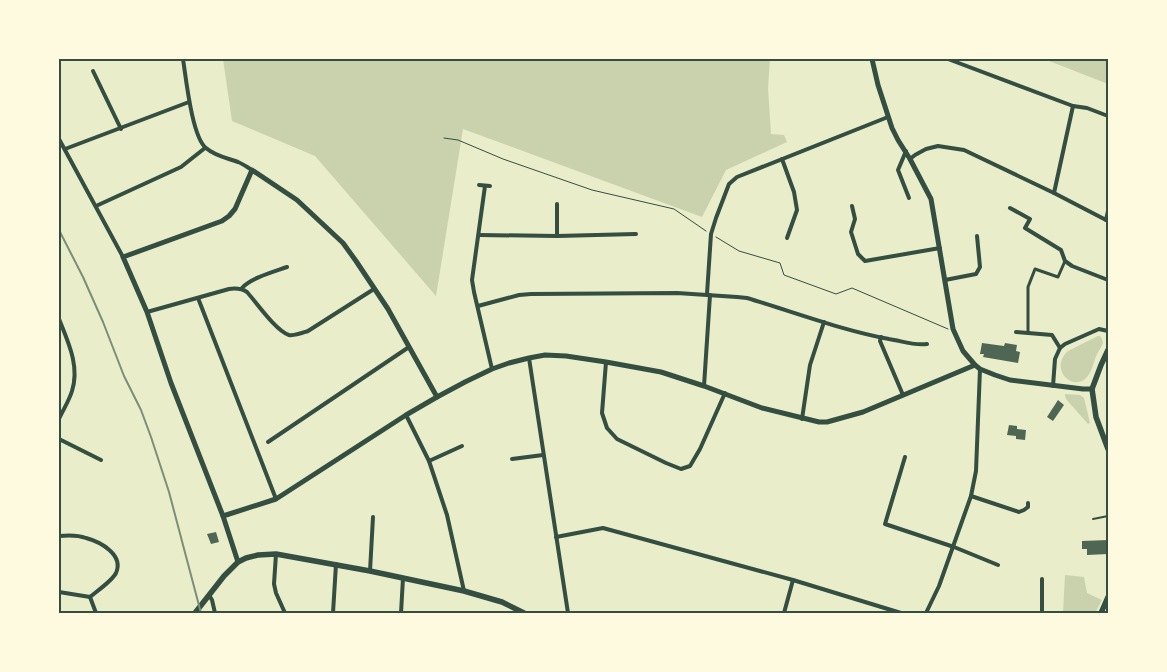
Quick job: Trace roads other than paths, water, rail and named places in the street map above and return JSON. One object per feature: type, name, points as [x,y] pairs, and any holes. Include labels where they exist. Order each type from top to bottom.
[{"type":"main road","points":[[1108,350],[1092,389],[1096,417],[1108,447]]},
{"type":"main road","points":[[195,613],[224,576],[238,562],[258,554],[276,554],[336,564],[464,591],[502,602],[524,613]]},
{"type":"main road","points":[[1101,613],[1108,597]]},
{"type":"street","points":[[183,59],[190,102],[201,144],[222,157],[240,163],[297,200],[343,244],[388,309],[437,397]]},
{"type":"street","points":[[872,59],[888,117],[898,140],[906,151],[931,199],[953,329],[963,351],[980,369],[1010,380],[1092,389]]},
{"type":"street","points":[[948,59],[1073,106],[1087,108],[1108,116]]},
{"type":"street","points":[[93,71],[121,129]]},
{"type":"street","points":[[65,149],[190,102]]},
{"type":"street","points":[[1054,193],[1073,106]]},
{"type":"street","points":[[704,386],[711,234],[730,184],[737,177],[888,117]]},
{"type":"street","points":[[59,139],[123,257],[147,312],[171,382],[223,516],[238,562]]},
{"type":"street","points":[[910,159],[920,152],[938,146],[964,150],[1107,220],[1108,211]]},
{"type":"street","points":[[96,206],[181,167],[205,148]]},
{"type":"street","points":[[906,151],[898,170],[908,198]]},
{"type":"street","points":[[782,159],[794,192],[797,210],[787,238]]},
{"type":"street","points":[[123,257],[222,221],[235,209],[252,170]]},
{"type":"street","points":[[479,185],[488,186],[472,280],[492,370]]},
{"type":"street","points":[[557,204],[557,236]]},
{"type":"street","points":[[852,206],[855,219],[850,232],[858,254],[865,261],[940,248]]},
{"type":"street","points":[[1010,208],[1030,219],[1025,228],[1061,250],[1064,261],[1058,277],[1035,269],[1028,287],[1028,333]]},
{"type":"street","points":[[479,235],[636,234]]},
{"type":"street","points":[[945,280],[976,274],[980,267],[977,236]]},
{"type":"street","points":[[1064,261],[1108,280]]},
{"type":"street","points":[[242,288],[252,281],[287,267]]},
{"type":"street","points":[[147,312],[229,289],[242,288],[281,331],[289,335],[298,335],[308,331],[374,289]]},
{"type":"street","points":[[478,306],[519,295],[531,294],[677,292],[747,298],[824,322],[881,337],[916,345],[927,344]]},
{"type":"street","points":[[198,298],[276,499]]},
{"type":"street","points":[[59,319],[72,351],[75,373],[72,391],[59,419]]},
{"type":"street","points":[[802,419],[810,365],[824,322]]},
{"type":"street","points":[[1053,386],[1055,359],[1060,348],[1099,329],[1108,330]]},
{"type":"street","points":[[1016,332],[1052,334],[1060,348]]},
{"type":"street","points":[[881,337],[880,341],[903,395]]},
{"type":"street","points":[[268,442],[409,347]]},
{"type":"street","points":[[223,516],[276,499],[437,397],[492,370],[528,358],[566,356],[672,375],[762,408],[819,422],[828,422],[863,412],[974,364]]},
{"type":"street","points":[[528,358],[568,613]]},
{"type":"street","points":[[606,362],[602,412],[606,428],[617,439],[681,469],[690,466],[700,449],[725,393]]},
{"type":"street","points":[[926,613],[939,586],[972,496],[976,471],[980,369]]},
{"type":"street","points":[[406,415],[429,462],[447,515],[464,591]]},
{"type":"street","points":[[59,439],[101,460]]},
{"type":"street","points":[[429,462],[462,446]]},
{"type":"street","points":[[512,459],[543,455]]},
{"type":"street","points":[[905,457],[885,524],[954,547],[998,565]]},
{"type":"street","points":[[972,496],[1019,512],[1028,508],[1028,503]]},
{"type":"street","points":[[370,571],[373,517]]},
{"type":"street","points":[[556,537],[603,528],[793,580],[901,613]]},
{"type":"street","points":[[59,536],[69,535],[86,538],[111,551],[118,562],[116,574],[90,597],[59,592]]},
{"type":"street","points":[[276,554],[274,584],[285,613]]},
{"type":"street","points":[[333,613],[336,564]]},
{"type":"street","points":[[401,613],[403,578]]},
{"type":"street","points":[[1042,579],[1042,613]]},
{"type":"street","points":[[784,613],[793,580]]},
{"type":"street","points":[[209,595],[215,613]]},
{"type":"street","points":[[90,597],[96,613]]},
{"type":"lane","points":[[1094,519],[1108,516]]},
{"type":"railway","points":[[59,230],[83,277],[124,376],[141,410],[169,492],[201,613]]}]
